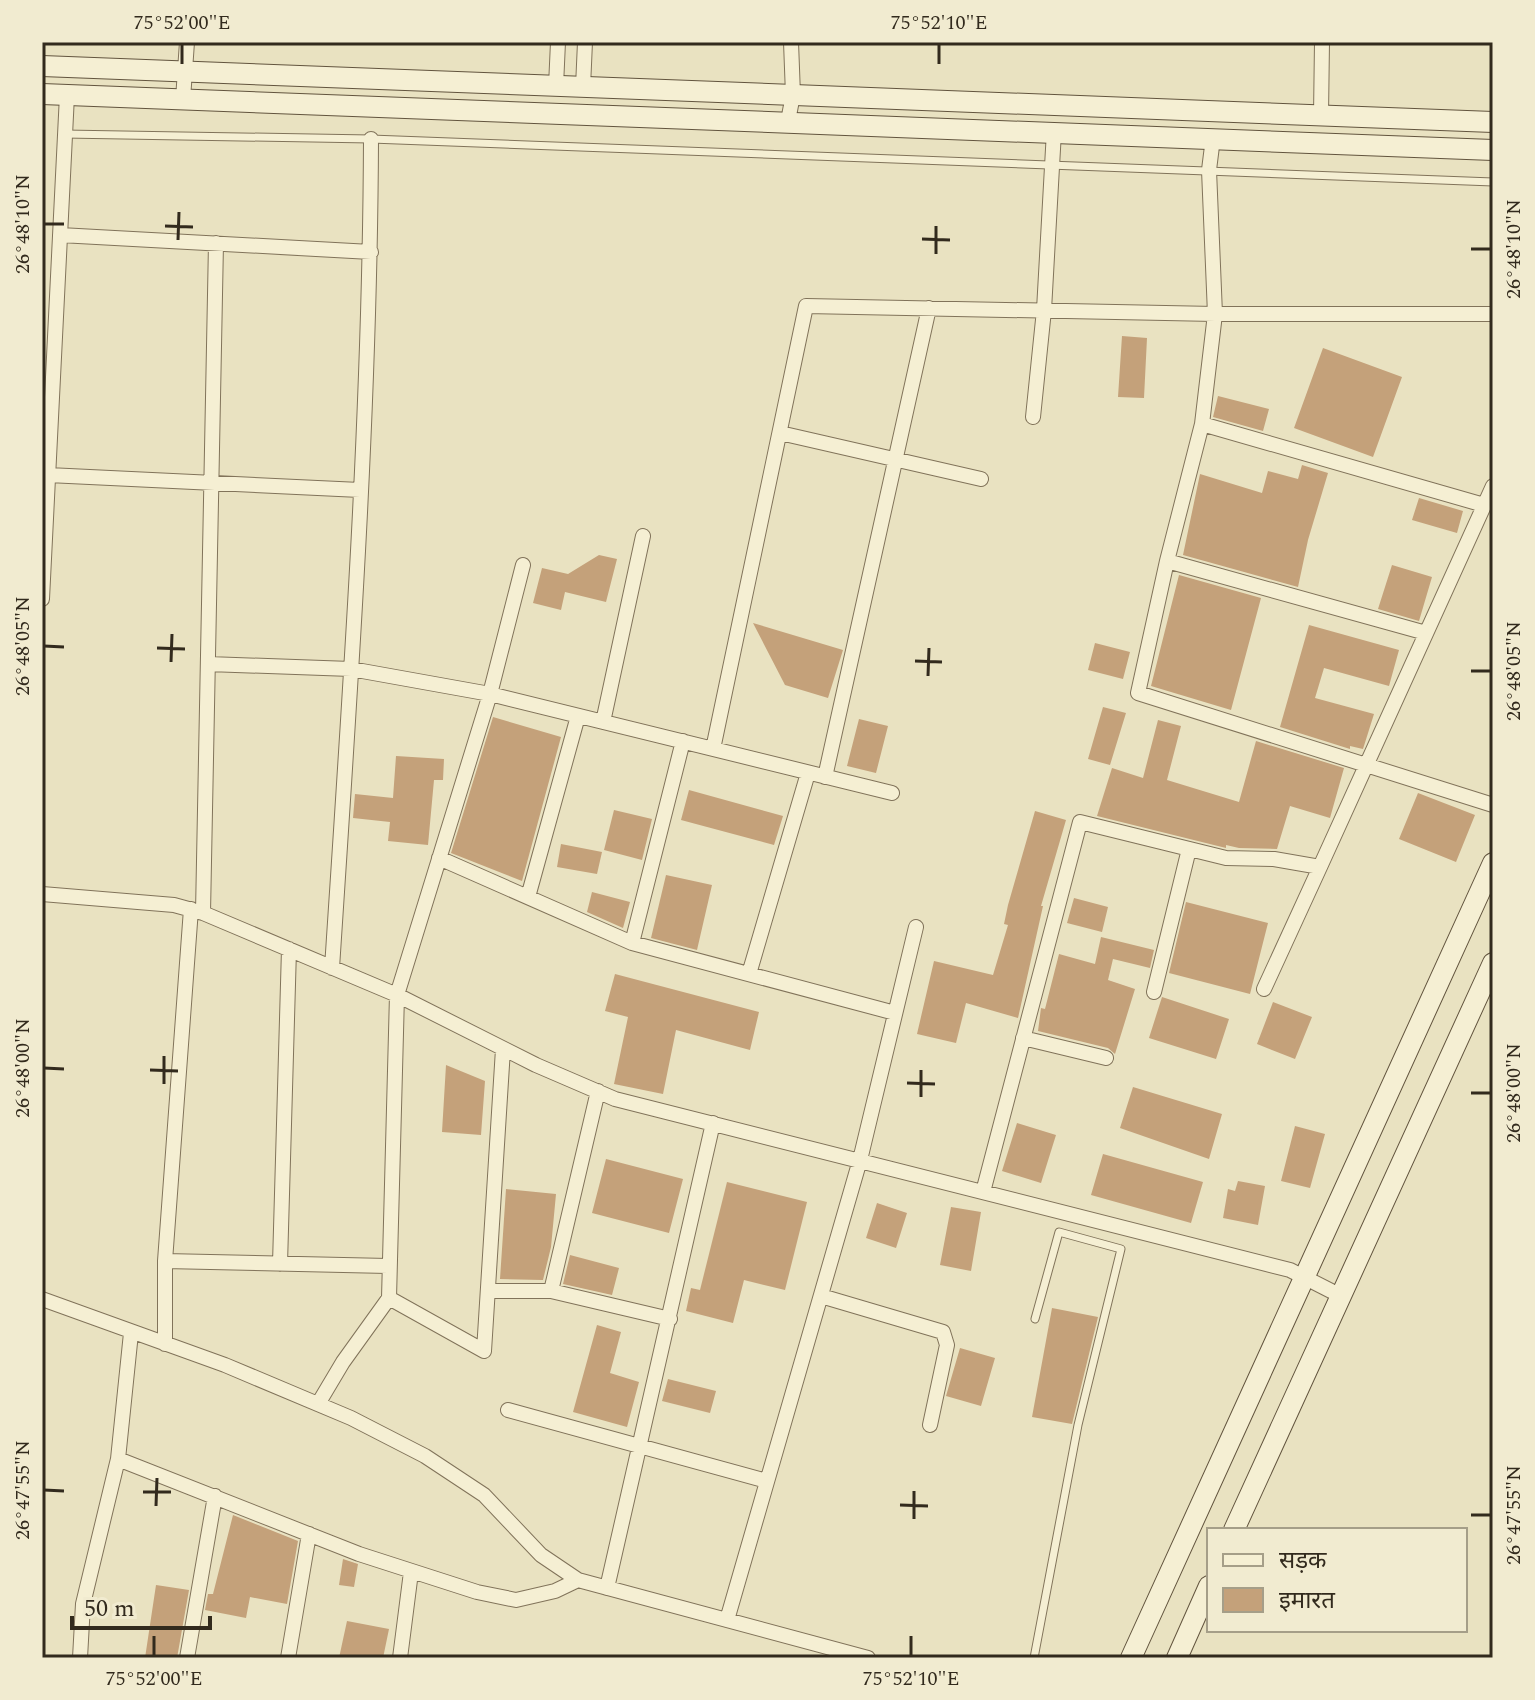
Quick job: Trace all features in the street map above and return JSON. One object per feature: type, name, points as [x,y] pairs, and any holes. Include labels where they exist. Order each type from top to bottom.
[{"type":"street","points":[[183,99],[187,42]]},
{"type":"street","points":[[556,86],[558,42]]},
{"type":"street","points":[[583,87],[585,42]]},
{"type":"street","points":[[788,121],[793,95],[791,42]]},
{"type":"street","points":[[1321,115],[1322,42]]},
{"type":"street","points":[[42,66],[1493,122]]},
{"type":"street","points":[[42,94],[1493,150]]},
{"type":"street","points":[[42,599],[67,95]]},
{"type":"street","points":[[1033,417],[1044,310],[1054,131]]},
{"type":"street","points":[[1213,138],[1209,170],[1215,314],[1202,424],[1138,693],[1493,805]]},
{"type":"street","points":[[332,968],[360,490],[371,252],[371,139]]},
{"type":"street","points":[[60,235],[371,252]]},
{"type":"street","points":[[165,1344],[165,1261],[197,911],[208,664],[216,243]]},
{"type":"street","points":[[713,749],[806,306],[1215,314],[1493,314]]},
{"type":"street","points":[[825,777],[929,308]]},
{"type":"street","points":[[1202,424],[1484,505]]},
{"type":"street","points":[[780,433],[981,479]]},
{"type":"street","points":[[48,475],[360,490]]},
{"type":"street","points":[[1264,989],[1493,486]]},
{"type":"street","points":[[603,722],[643,536]]},
{"type":"street","points":[[1167,561],[1426,633]]},
{"type":"street","points":[[318,1404],[343,1362],[389,1298],[397,995],[490,694],[523,565]]},
{"type":"street","points":[[208,664],[351,669],[490,694],[892,793]]},
{"type":"street","points":[[528,897],[578,716]]},
{"type":"street","points":[[632,943],[683,741]]},
{"type":"street","points":[[749,974],[808,773]]},
{"type":"street","points":[[983,1192],[1080,822],[1226,858],[1274,859],[1320,867]]},
{"type":"street","points":[[1154,992],[1189,849]]},
{"type":"street","points":[[439,858],[632,943],[895,1013]]},
{"type":"street","points":[[1131,1658],[1493,863]]},
{"type":"street","points":[[42,894],[174,905],[197,911],[397,995],[503,1049],[615,1099],[1290,1270],[1341,1296]]},
{"type":"street","points":[[727,1620],[860,1160],[916,927]]},
{"type":"street","points":[[280,1264],[289,949]]},
{"type":"street","points":[[1235,1528],[1493,963]]},
{"type":"street","points":[[1023,1038],[1106,1058]]},
{"type":"street","points":[[389,1298],[484,1351],[503,1049]]},
{"type":"street","points":[[551,1291],[598,1091]]},
{"type":"street","points":[[607,1588],[713,1123]]},
{"type":"street","points":[[165,1261],[388,1266]]},
{"type":"street","points":[[489,1291],[551,1291],[670,1319]]},
{"type":"street","points":[[821,1296],[943,1332],[947,1345],[930,1425]]},
{"type":"street","points":[[42,1299],[225,1365],[351,1418],[425,1456],[484,1495],[541,1555],[578,1580],[868,1658]]},
{"type":"street","points":[[80,1658],[83,1604],[118,1459],[131,1333]]},
{"type":"street","points":[[508,1410],[767,1481]]},
{"type":"street","points":[[118,1459],[411,1572],[477,1592],[516,1600],[555,1591],[578,1580]]},
{"type":"street","points":[[187,1658],[215,1496]]},
{"type":"street","points":[[288,1658],[309,1534]]},
{"type":"street","points":[[400,1658],[411,1572]]},
{"type":"street","points":[[1177,1658],[1207,1590]]},
{"type":"lane","points":[[64,134],[371,139],[1493,182]]},
{"type":"lane","points":[[1035,1319],[1064,1213]]},
{"type":"lane","points":[[1034,1658],[1078,1425],[1121,1249],[1059,1232]]},
{"type":"building","points":[[1122,336],[1147,338],[1144,398],[1118,397]]},
{"type":"building","points":[[1323,348],[1402,377],[1373,457],[1294,428]]},
{"type":"building","points":[[1218,396],[1269,409],[1263,431],[1213,417]]},
{"type":"building","points":[[1302,465],[1328,473],[1298,587],[1183,555],[1200,474],[1262,493],[1268,471],[1298,479]]},
{"type":"building","points":[[1419,498],[1463,511],[1457,533],[1412,520]]},
{"type":"building","points":[[599,555],[617,559],[606,602],[565,592],[561,610],[533,603],[542,568],[568,574]]},
{"type":"building","points":[[1392,565],[1432,577],[1419,621],[1378,609]]},
{"type":"building","points":[[1179,575],[1261,598],[1231,710],[1151,686]]},
{"type":"building","points":[[753,623],[843,650],[828,698],[785,685]]},
{"type":"building","points":[[1309,625],[1399,650],[1389,686],[1324,668],[1315,698],[1374,714],[1363,749],[1350,746],[1350,749],[1280,727]]},
{"type":"building","points":[[1095,643],[1130,652],[1123,679],[1088,670]]},
{"type":"building","points":[[1103,707],[1126,713],[1110,765],[1088,759]]},
{"type":"building","points":[[493,717],[561,737],[522,881],[451,853]]},
{"type":"building","points":[[859,719],[888,726],[876,773],[847,766]]},
{"type":"building","points":[[1158,720],[1181,726],[1167,780],[1239,802],[1256,741],[1344,768],[1330,818],[1290,806],[1277,849],[1226,845],[1226,848],[1097,816],[1112,768],[1143,778]]},
{"type":"building","points":[[396,756],[444,759],[443,780],[434,780],[428,845],[388,841],[390,822],[353,818],[355,794],[393,798]]},
{"type":"building","points":[[689,790],[783,816],[774,845],[681,820]]},
{"type":"building","points":[[1418,793],[1475,815],[1456,862],[1399,839]]},
{"type":"building","points":[[614,810],[652,819],[642,860],[604,850]]},
{"type":"building","points":[[1035,811],[1066,820],[1041,906],[1018,1018],[966,1003],[956,1043],[917,1034],[934,961],[993,975],[1008,925],[1004,924],[1008,905]]},
{"type":"building","points":[[561,844],[602,852],[597,874],[557,867]]},
{"type":"building","points":[[666,875],[712,885],[697,950],[651,938]]},
{"type":"building","points":[[592,892],[630,902],[623,928],[587,912]]},
{"type":"building","points":[[1074,898],[1108,907],[1102,932],[1067,923]]},
{"type":"building","points":[[1186,902],[1268,923],[1250,994],[1169,973]]},
{"type":"building","points":[[1101,937],[1154,950],[1150,968],[1113,959],[1108,980],[1135,989],[1115,1054],[1108,1048],[1038,1031],[1041,1008],[1045,1009],[1059,954],[1095,964]]},
{"type":"building","points":[[615,974],[759,1012],[750,1050],[676,1030],[663,1094],[614,1084],[628,1017],[605,1011]]},
{"type":"building","points":[[1162,997],[1229,1019],[1216,1059],[1149,1038]]},
{"type":"building","points":[[1273,1002],[1312,1017],[1295,1059],[1257,1044]]},
{"type":"building","points":[[446,1065],[485,1081],[481,1135],[442,1132]]},
{"type":"building","points":[[1133,1087],[1222,1114],[1209,1159],[1120,1128]]},
{"type":"building","points":[[1017,1123],[1056,1135],[1041,1183],[1002,1171]]},
{"type":"building","points":[[1295,1126],[1325,1134],[1310,1188],[1281,1181]]},
{"type":"building","points":[[1103,1154],[1203,1182],[1191,1223],[1091,1195]]},
{"type":"building","points":[[606,1159],[683,1179],[669,1233],[592,1213]]},
{"type":"building","points":[[1238,1181],[1265,1186],[1258,1225],[1223,1218],[1228,1189],[1235,1191]]},
{"type":"building","points":[[727,1182],[807,1202],[785,1290],[744,1280],[733,1323],[686,1311],[691,1288],[700,1290]]},
{"type":"building","points":[[506,1189],[556,1194],[551,1247],[543,1280],[500,1279]]},
{"type":"building","points":[[877,1203],[907,1213],[896,1248],[866,1238]]},
{"type":"building","points":[[951,1207],[981,1212],[971,1271],[940,1265]]},
{"type":"building","points":[[570,1255],[619,1268],[612,1295],[563,1284]]},
{"type":"building","points":[[1052,1308],[1098,1317],[1072,1424],[1032,1417]]},
{"type":"building","points":[[597,1325],[621,1332],[610,1373],[639,1382],[627,1427],[573,1412]]},
{"type":"building","points":[[960,1348],[995,1358],[981,1406],[946,1396]]},
{"type":"building","points":[[668,1379],[716,1391],[710,1413],[662,1401]]},
{"type":"building","points":[[233,1515],[298,1541],[287,1604],[250,1597],[246,1618],[205,1610],[208,1594],[213,1594]]},
{"type":"building","points":[[343,1559],[358,1564],[354,1587],[339,1585]]},
{"type":"building","points":[[156,1585],[189,1590],[177,1658],[145,1658]]},
{"type":"building","points":[[347,1621],[389,1629],[383,1658],[339,1658]]}]
